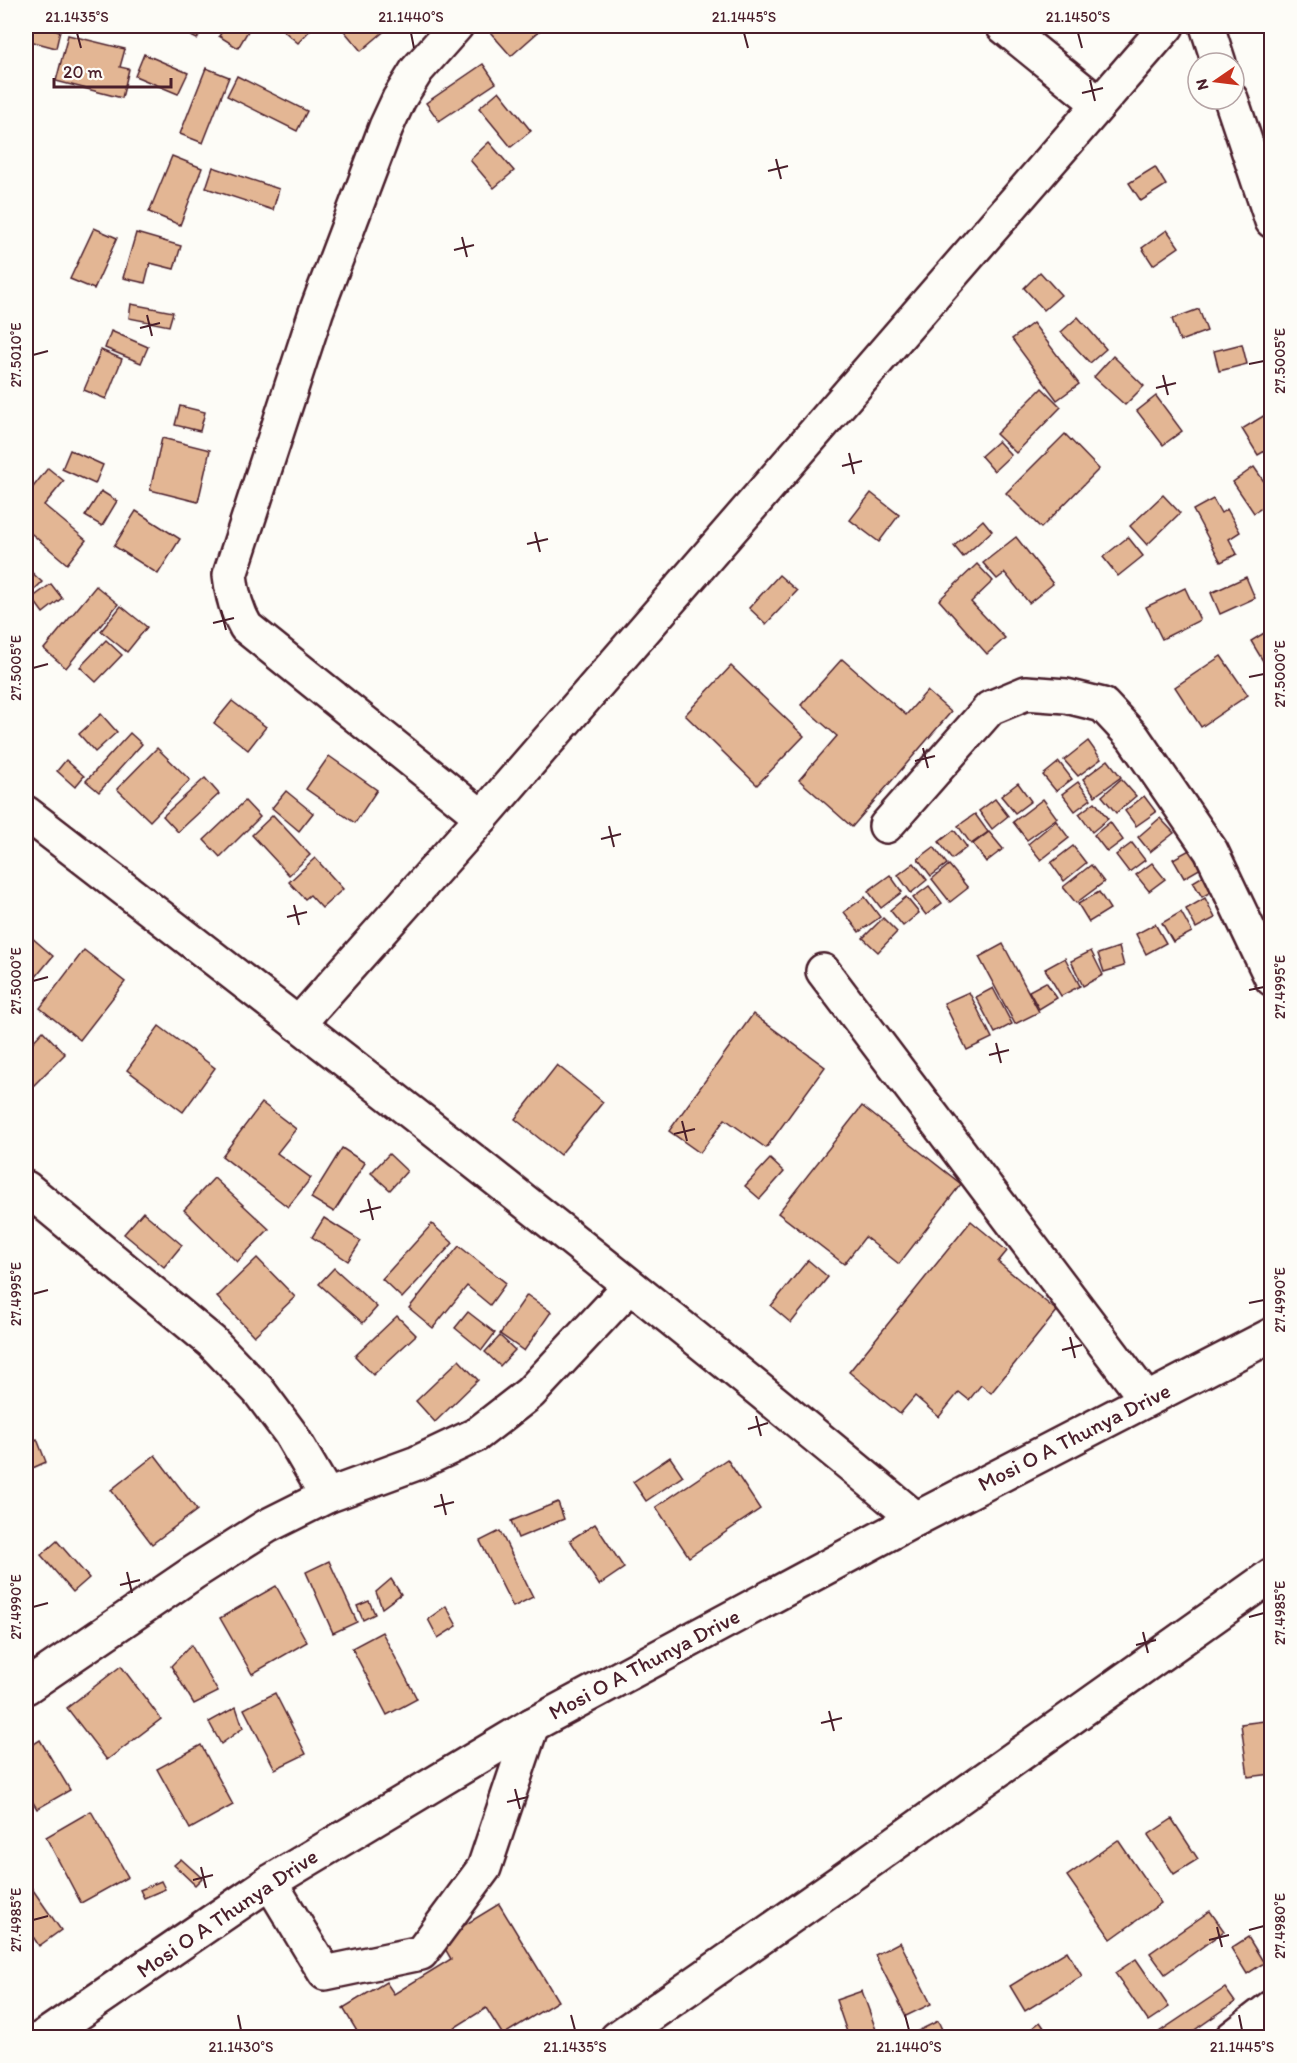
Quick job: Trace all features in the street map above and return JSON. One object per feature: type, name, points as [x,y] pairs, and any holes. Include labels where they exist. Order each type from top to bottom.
[{"type":"street","points":[[456,26],[417,70],[399,99],[386,127],[316,312],[230,575],[232,595],[246,627],[482,817]]},
{"type":"street","points":[[298,1024],[482,817],[1167,26]]},
{"type":"street","points":[[1207,26],[1215,51]]},
{"type":"street","points":[[1011,29],[1099,104]]},
{"type":"street","points":[[1235,111],[1272,221]]},
{"type":"street","points":[[886,826],[990,708],[1026,693],[1066,696],[1103,705],[1133,736],[1211,851],[1272,979]]},
{"type":"street","points":[[26,813],[630,1286],[771,1398],[916,1519]]},
{"type":"street","points":[[823,971],[1146,1399]]},
{"type":"street","points":[[26,1188],[212,1342],[258,1390],[290,1433],[327,1496]]},
{"type":"street","points":[[26,1687],[193,1573],[267,1526],[327,1496],[417,1463],[476,1435],[530,1393],[630,1286]]},
{"type":"street","name":"Mosi O A Thunya Drive","points":[[42,2037],[270,1882],[532,1725],[916,1519],[1272,1335]]},
{"type":"street","points":[[617,2037],[863,1866],[1272,1575]]},
{"type":"street","points":[[270,1882],[325,1973],[421,1953],[484,1868],[532,1725]]},
{"type":"street","points":[[1232,2037],[1272,2007]]},
{"type":"building","points":[[28,26],[40,26],[60,31],[56,48],[26,40]]},
{"type":"building","points":[[171,26],[204,26],[197,39]]},
{"type":"building","points":[[226,26],[251,26],[238,48],[219,36]]},
{"type":"building","points":[[278,26],[314,26],[298,43]]},
{"type":"building","points":[[340,26],[386,26],[388,28],[361,51]]},
{"type":"building","points":[[497,26],[545,26],[511,56],[490,32]]},
{"type":"building","points":[[68,35],[125,49],[120,67],[129,69],[122,98],[56,81]]},
{"type":"building","points":[[144,54],[188,73],[178,94],[135,76]]},
{"type":"building","points":[[483,64],[496,83],[439,121],[426,103]]},
{"type":"building","points":[[206,68],[229,77],[203,143],[180,134]]},
{"type":"building","points":[[237,76],[307,111],[297,131],[227,96]]},
{"type":"building","points":[[499,91],[531,131],[511,147],[479,108]]},
{"type":"building","points":[[489,142],[514,171],[494,188],[470,160]]},
{"type":"building","points":[[172,156],[202,168],[180,225],[149,212]]},
{"type":"building","points":[[213,167],[279,189],[273,210],[206,188]]},
{"type":"building","points":[[1155,167],[1166,185],[1141,201],[1129,183]]},
{"type":"building","points":[[94,228],[117,238],[94,289],[70,279]]},
{"type":"building","points":[[1167,230],[1179,247],[1153,265],[1142,248]]},
{"type":"building","points":[[136,233],[181,246],[174,269],[150,263],[145,283],[123,278]]},
{"type":"building","points":[[1040,272],[1061,295],[1044,310],[1024,288]]},
{"type":"building","points":[[131,304],[173,312],[169,326],[129,318]]},
{"type":"building","points":[[1199,309],[1207,331],[1180,341],[1172,319]]},
{"type":"building","points":[[1078,317],[1106,349],[1090,363],[1061,332]]},
{"type":"building","points":[[1033,323],[1079,384],[1057,400],[1012,339]]},
{"type":"building","points":[[111,331],[148,347],[141,363],[105,348]]},
{"type":"building","points":[[1242,344],[1247,364],[1219,371],[1214,351]]},
{"type":"building","points":[[101,350],[122,359],[106,399],[84,390]]},
{"type":"building","points":[[1113,356],[1144,386],[1125,405],[1094,377]]},
{"type":"building","points":[[1042,388],[1061,407],[1016,453],[996,434]]},
{"type":"building","points":[[1156,396],[1182,431],[1163,445],[1137,411]]},
{"type":"building","points":[[180,406],[205,412],[200,431],[175,425]]},
{"type":"building","points":[[1265,415],[1272,425],[1272,447],[1258,455],[1242,429]]},
{"type":"building","points":[[1065,434],[1099,469],[1041,528],[1006,493]]},
{"type":"building","points":[[162,438],[210,450],[198,502],[150,490]]},
{"type":"building","points":[[998,441],[1011,455],[994,471],[981,456]]},
{"type":"building","points":[[70,450],[103,465],[95,484],[62,469]]},
{"type":"building","points":[[1254,467],[1272,493],[1272,501],[1254,513],[1233,482]]},
{"type":"building","points":[[48,468],[64,481],[44,505],[86,540],[67,564],[26,529],[26,496]]},
{"type":"building","points":[[101,491],[117,501],[102,526],[85,516]]},
{"type":"building","points":[[871,493],[899,515],[879,542],[850,520]]},
{"type":"building","points":[[1163,495],[1180,513],[1147,545],[1130,526]]},
{"type":"building","points":[[1213,499],[1221,513],[1227,509],[1240,532],[1229,539],[1237,554],[1221,562],[1193,510]]},
{"type":"building","points":[[136,511],[180,539],[158,574],[114,546]]},
{"type":"building","points":[[983,520],[992,531],[963,557],[954,546]]},
{"type":"building","points":[[1016,537],[1053,584],[1029,603],[1005,573],[997,579],[983,563]]},
{"type":"building","points":[[1128,537],[1143,556],[1118,576],[1103,557]]},
{"type":"building","points":[[977,564],[993,581],[971,602],[1005,638],[987,654],[939,600]]},
{"type":"building","points":[[26,567],[42,582],[28,596],[26,594]]},
{"type":"building","points":[[779,575],[797,591],[766,624],[749,608]]},
{"type":"building","points":[[1246,577],[1255,598],[1220,614],[1211,593]]},
{"type":"building","points":[[51,584],[62,598],[43,613],[32,598]]},
{"type":"building","points":[[96,586],[118,604],[66,668],[44,649]]},
{"type":"building","points":[[1185,588],[1200,620],[1162,639],[1146,607]]},
{"type":"building","points":[[121,606],[147,627],[127,652],[101,631]]},
{"type":"building","points":[[1269,630],[1272,634],[1272,676],[1251,641]]},
{"type":"building","points":[[106,640],[122,655],[96,682],[80,667]]},
{"type":"building","points":[[1221,656],[1248,695],[1201,727],[1175,687]]},
{"type":"building","points":[[842,659],[906,715],[927,691],[951,712],[852,827],[799,780],[837,736],[801,705]]},
{"type":"building","points":[[731,666],[804,736],[757,785],[685,715]]},
{"type":"building","points":[[232,701],[266,727],[248,750],[214,723]]},
{"type":"building","points":[[101,714],[117,732],[95,752],[79,734]]},
{"type":"building","points":[[130,733],[142,744],[99,792],[86,781]]},
{"type":"building","points":[[1088,741],[1101,759],[1078,776],[1064,760]]},
{"type":"building","points":[[157,748],[190,780],[150,821],[117,789]]},
{"type":"building","points":[[329,756],[377,790],[355,823],[306,789]]},
{"type":"building","points":[[66,760],[84,776],[75,787],[57,771]]},
{"type":"building","points":[[1108,760],[1121,777],[1095,796],[1083,779]]},
{"type":"building","points":[[1059,762],[1072,779],[1056,791],[1043,775]]},
{"type":"building","points":[[205,778],[219,794],[178,832],[163,816]]},
{"type":"building","points":[[1121,779],[1136,796],[1116,813],[1102,796]]},
{"type":"building","points":[[1078,782],[1091,799],[1075,811],[1062,794]]},
{"type":"building","points":[[1018,783],[1031,801],[1015,813],[1001,796]]},
{"type":"building","points":[[286,791],[313,813],[299,831],[272,808]]},
{"type":"building","points":[[1144,796],[1156,812],[1136,826],[1125,811]]},
{"type":"building","points":[[995,799],[1008,816],[992,829],[979,811]]},
{"type":"building","points":[[1043,799],[1057,818],[1027,840],[1013,822]]},
{"type":"building","points":[[245,801],[260,817],[220,857],[204,840]]},
{"type":"building","points":[[1095,802],[1108,819],[1092,832],[1079,814]]},
{"type":"building","points":[[975,814],[988,832],[971,844],[958,826]]},
{"type":"building","points":[[273,815],[310,855],[289,875],[252,835]]},
{"type":"building","points":[[1160,818],[1174,833],[1150,852],[1138,837]]},
{"type":"building","points":[[1056,821],[1069,838],[1041,860],[1028,844]]},
{"type":"building","points":[[1110,822],[1123,840],[1107,852],[1094,835]]},
{"type":"building","points":[[954,830],[967,847],[952,859],[939,842]]},
{"type":"building","points":[[989,832],[1003,849],[986,862],[973,844]]},
{"type":"building","points":[[1132,843],[1145,860],[1129,872],[1116,855]]},
{"type":"building","points":[[1073,846],[1086,863],[1064,881],[1051,863]]},
{"type":"building","points":[[934,847],[947,864],[931,876],[918,859]]},
{"type":"building","points":[[1193,848],[1203,867],[1184,878],[1173,859]]},
{"type":"building","points":[[315,858],[343,889],[322,908],[310,895],[305,899],[289,882]]},
{"type":"building","points":[[914,863],[927,880],[911,893],[898,875]]},
{"type":"building","points":[[1152,863],[1165,879],[1149,891],[1136,875]]},
{"type":"building","points":[[949,865],[968,888],[950,902],[932,879]]},
{"type":"building","points":[[1091,865],[1104,882],[1076,903],[1063,887]]},
{"type":"building","points":[[1213,870],[1223,885],[1202,897],[1193,882]]},
{"type":"building","points":[[890,875],[902,892],[881,908],[868,891]]},
{"type":"building","points":[[929,886],[942,903],[926,915],[913,898]]},
{"type":"building","points":[[1099,892],[1110,909],[1089,922],[1078,904]]},
{"type":"building","points":[[865,897],[880,917],[859,932],[844,912]]},
{"type":"building","points":[[906,897],[919,913],[903,926],[890,910]]},
{"type":"building","points":[[1205,898],[1215,918],[1196,928],[1186,909]]},
{"type":"building","points":[[1181,912],[1192,932],[1173,942],[1162,923]]},
{"type":"building","points":[[883,918],[897,932],[878,952],[863,938]]},
{"type":"building","points":[[1155,924],[1166,943],[1146,954],[1136,934]]},
{"type":"building","points":[[30,936],[53,956],[26,989],[26,941]]},
{"type":"building","points":[[1003,944],[1039,1012],[1015,1024],[979,957]]},
{"type":"building","points":[[1119,947],[1124,966],[1104,972],[1098,954]]},
{"type":"building","points":[[84,950],[125,982],[80,1040],[40,1008]]},
{"type":"building","points":[[1091,951],[1103,975],[1083,986],[1071,961]]},
{"type":"building","points":[[1065,958],[1080,986],[1061,996],[1045,969]]},
{"type":"building","points":[[1046,982],[1057,998],[1039,1009],[1029,991]]},
{"type":"building","points":[[993,988],[1012,1024],[995,1033],[976,997]]},
{"type":"building","points":[[969,992],[992,1038],[967,1050],[944,1003]]},
{"type":"building","points":[[753,1014],[825,1067],[766,1148],[725,1119],[700,1153],[669,1131]]},
{"type":"building","points":[[159,1026],[215,1068],[183,1112],[127,1070]]},
{"type":"building","points":[[43,1031],[65,1054],[26,1093],[26,1049]]},
{"type":"building","points":[[557,1065],[603,1102],[560,1155],[515,1119]]},
{"type":"building","points":[[262,1103],[296,1129],[277,1153],[311,1178],[288,1207],[222,1156]]},
{"type":"building","points":[[862,1106],[961,1184],[899,1264],[865,1237],[844,1264],[778,1213]]},
{"type":"building","points":[[342,1148],[365,1163],[334,1212],[311,1198]]},
{"type":"building","points":[[389,1154],[407,1171],[390,1190],[371,1173]]},
{"type":"building","points":[[770,1159],[784,1172],[760,1199],[745,1186]]},
{"type":"building","points":[[214,1178],[269,1229],[237,1262],[184,1210]]},
{"type":"building","points":[[143,1212],[182,1245],[164,1267],[124,1234]]},
{"type":"building","points":[[324,1218],[361,1241],[348,1261],[312,1237]]},
{"type":"building","points":[[971,1221],[1007,1251],[998,1262],[1057,1311],[991,1393],[981,1385],[969,1400],[959,1392],[939,1417],[915,1396],[900,1414],[849,1372]]},
{"type":"building","points":[[432,1224],[453,1243],[402,1298],[382,1279]]},
{"type":"building","points":[[459,1246],[506,1283],[490,1305],[467,1286],[433,1328],[409,1308]]},
{"type":"building","points":[[257,1258],[295,1297],[254,1336],[217,1297]]},
{"type":"building","points":[[808,1260],[828,1277],[791,1323],[771,1306]]},
{"type":"building","points":[[334,1268],[377,1307],[363,1323],[319,1284]]},
{"type":"building","points":[[527,1295],[551,1312],[524,1351],[500,1334]]},
{"type":"building","points":[[468,1312],[495,1333],[482,1350],[455,1328]]},
{"type":"building","points":[[397,1316],[416,1335],[373,1375],[355,1356]]},
{"type":"building","points":[[500,1336],[515,1350],[500,1366],[485,1352]]},
{"type":"building","points":[[459,1360],[478,1380],[435,1422],[416,1401]]},
{"type":"building","points":[[37,1439],[46,1462],[26,1471],[26,1444]]},
{"type":"building","points":[[155,1455],[197,1510],[152,1544],[111,1490]]},
{"type":"building","points":[[670,1457],[683,1476],[646,1501],[633,1482]]},
{"type":"building","points":[[727,1459],[760,1509],[689,1557],[656,1507]]},
{"type":"building","points":[[558,1502],[564,1519],[518,1538],[511,1521]]},
{"type":"building","points":[[595,1524],[624,1568],[599,1585],[570,1540]]},
{"type":"building","points":[[500,1531],[533,1597],[513,1607],[480,1541]]},
{"type":"building","points":[[57,1541],[89,1578],[73,1592],[41,1555]]},
{"type":"building","points":[[329,1561],[357,1622],[333,1633],[306,1572]]},
{"type":"building","points":[[391,1579],[401,1594],[382,1608],[376,1592]]},
{"type":"building","points":[[276,1586],[307,1642],[252,1674],[220,1618]]},
{"type":"building","points":[[369,1601],[375,1614],[363,1620],[357,1606]]},
{"type":"building","points":[[446,1606],[457,1626],[438,1638],[428,1619]]},
{"type":"building","points":[[382,1632],[417,1699],[387,1715],[352,1648]]},
{"type":"building","points":[[191,1645],[218,1692],[194,1704],[171,1666]]},
{"type":"building","points":[[121,1666],[161,1719],[107,1760],[67,1708]]},
{"type":"building","points":[[275,1693],[306,1754],[275,1769],[244,1709]]},
{"type":"building","points":[[236,1707],[243,1728],[221,1744],[209,1722]]},
{"type":"building","points":[[1272,1720],[1272,1774],[1248,1777],[1241,1724]]},
{"type":"building","points":[[40,1740],[70,1790],[37,1809],[26,1791],[26,1749]]},
{"type":"building","points":[[201,1745],[233,1805],[190,1829],[157,1769]]},
{"type":"building","points":[[91,1811],[128,1877],[81,1903],[46,1837]]},
{"type":"building","points":[[1172,1819],[1198,1859],[1174,1874],[1148,1835]]},
{"type":"building","points":[[1118,1840],[1161,1903],[1111,1939],[1067,1876]]},
{"type":"building","points":[[181,1859],[202,1878],[195,1885],[174,1865]]},
{"type":"building","points":[[26,1880],[61,1930],[39,1946],[26,1926]]},
{"type":"building","points":[[161,1881],[165,1889],[144,1898],[140,1890]]},
{"type":"building","points":[[499,1904],[558,2001],[503,2035],[486,2008],[438,2038],[361,2038],[343,2008],[386,1982],[394,1994],[451,1959],[440,1940]]},
{"type":"building","points":[[1210,1911],[1224,1931],[1165,1974],[1150,1953]]},
{"type":"building","points":[[1248,1937],[1264,1963],[1247,1974],[1231,1948]]},
{"type":"building","points":[[900,1942],[931,2004],[906,2016],[875,1955]]},
{"type":"building","points":[[1067,1951],[1082,1976],[1025,2011],[1010,1986]]},
{"type":"building","points":[[1136,1959],[1169,2007],[1148,2021],[1115,1973]]},
{"type":"building","points":[[1225,1988],[1235,2002],[1183,2038],[1163,2038],[1159,2032]]},
{"type":"building","points":[[862,1991],[879,2038],[849,2038],[836,2000]]},
{"type":"building","points":[[938,2021],[946,2038],[908,2038],[908,2036]]},
{"type":"building","points":[[1040,2022],[1051,2038],[1019,2038]]}]
